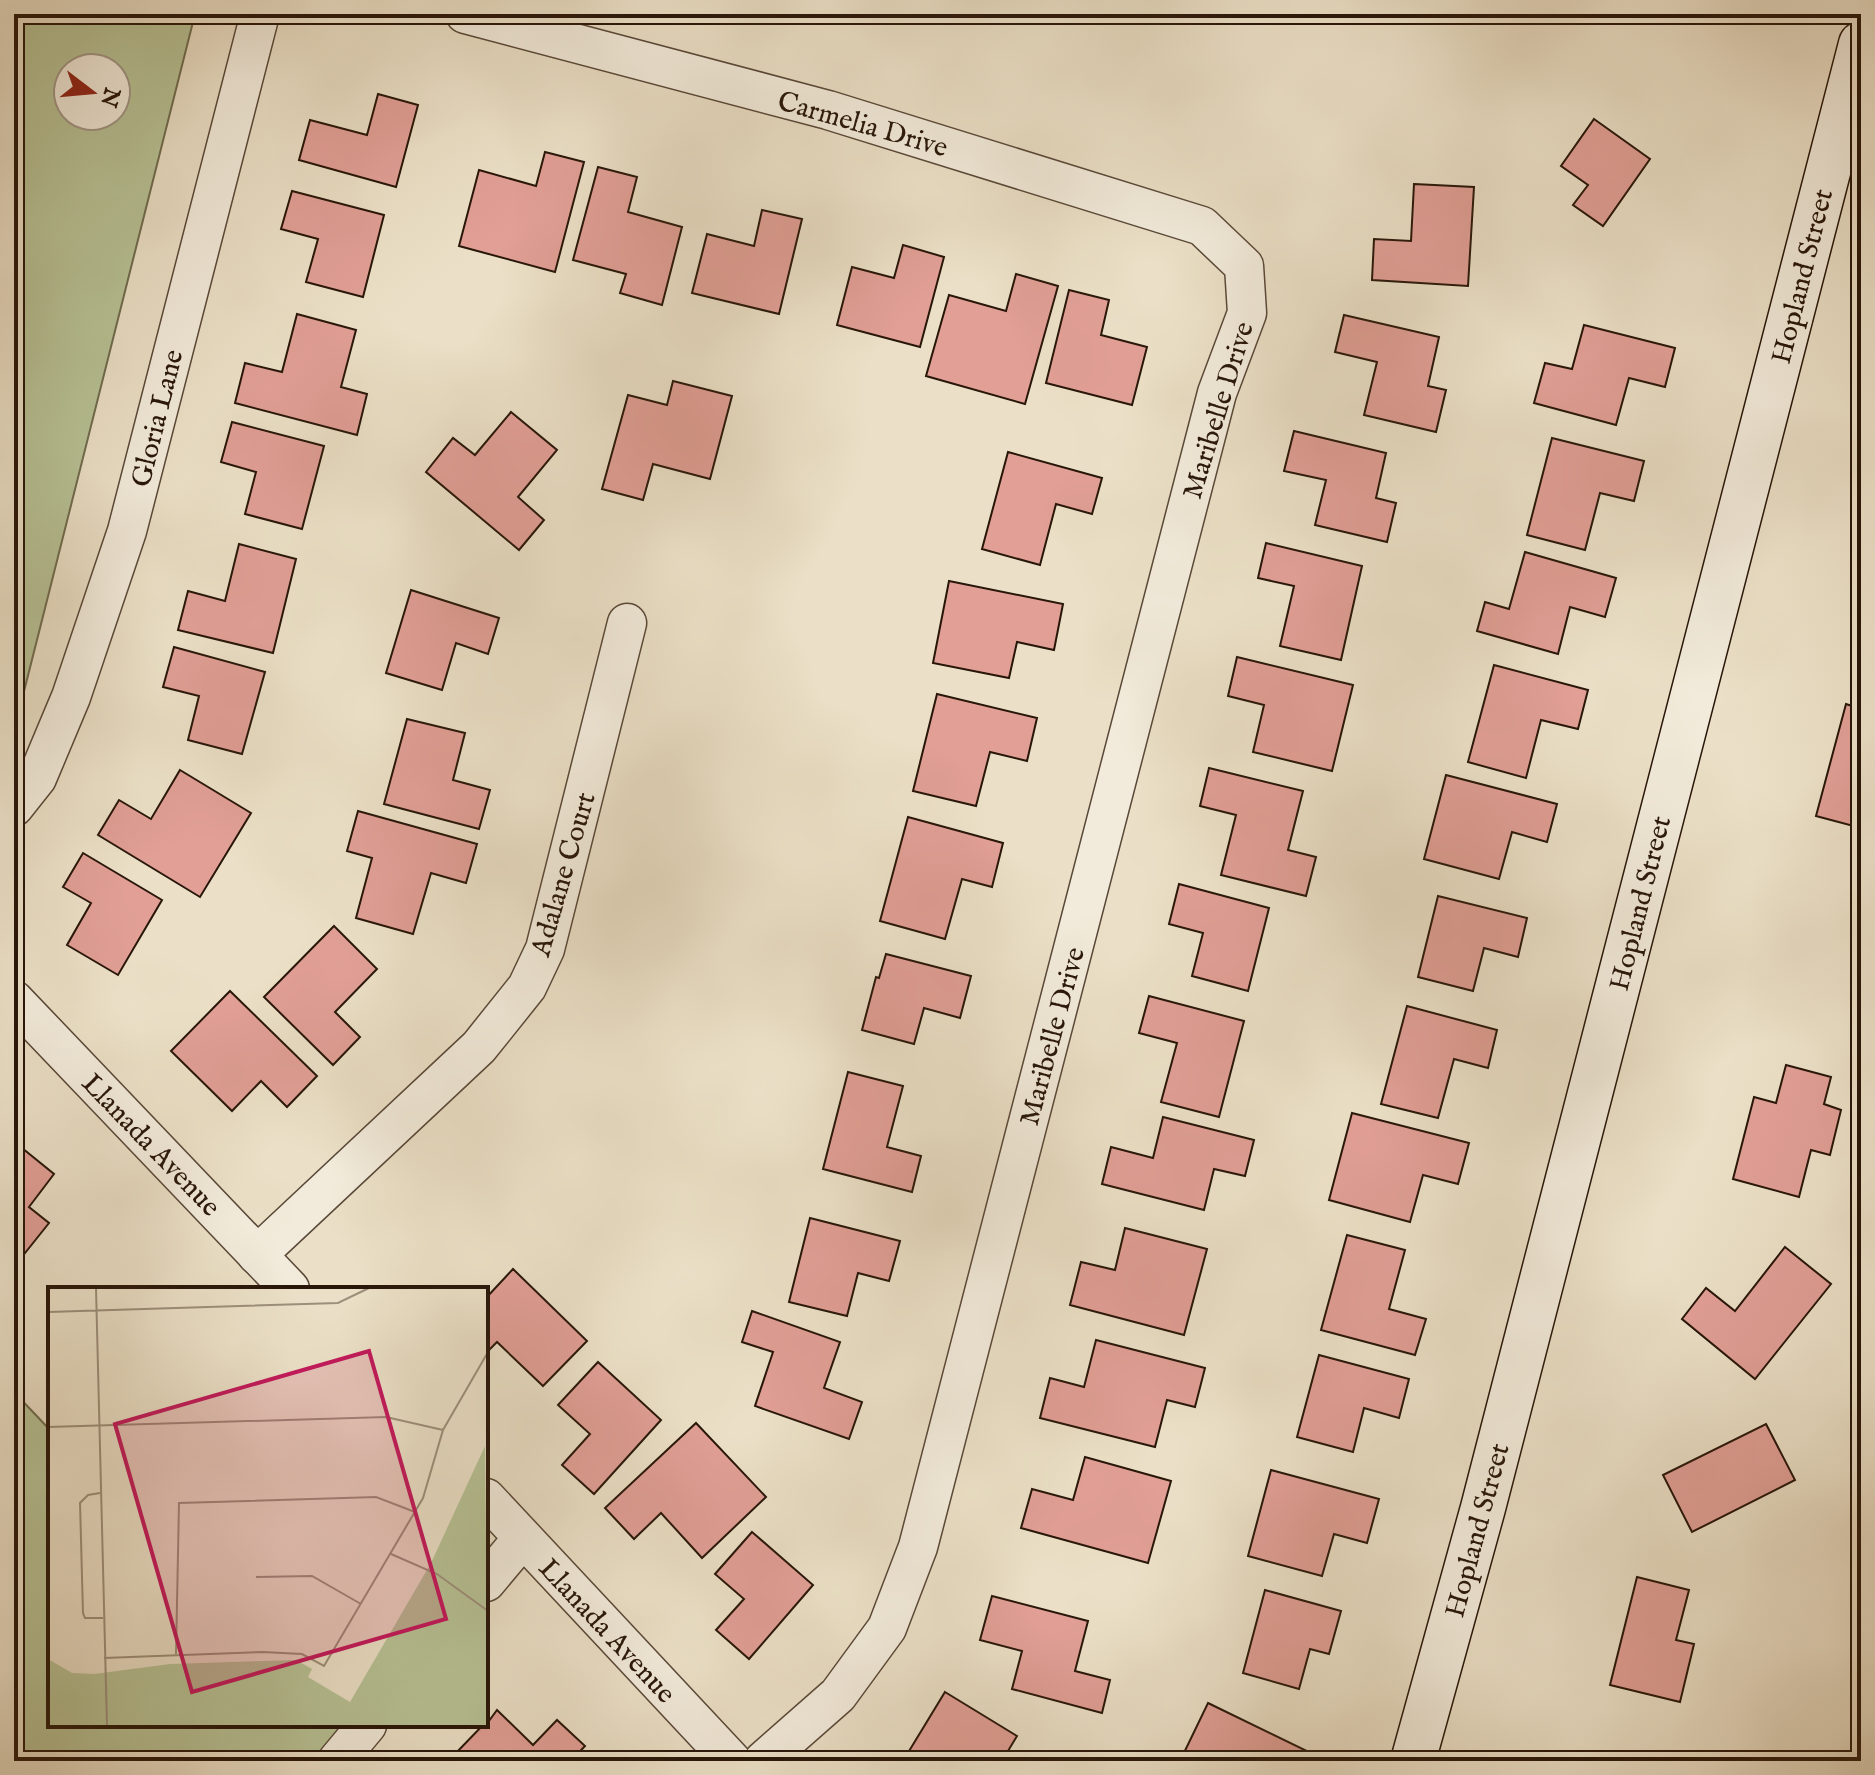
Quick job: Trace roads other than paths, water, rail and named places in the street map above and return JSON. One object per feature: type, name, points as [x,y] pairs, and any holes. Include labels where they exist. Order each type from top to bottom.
[{"type":"street","name":"Gloria Lane","points":[[14,807],[37,778],[71,697],[127,531],[260,14]]},
{"type":"street","name":"Carmelia Drive","points":[[465,14],[828,110],[1202,226],[1244,266]]},
{"type":"street","name":"Hopland Street","points":[[1413,1761],[1483,1508],[1861,44]]},
{"type":"street","name":"Maribelle Drive","points":[[763,1761],[838,1695],[887,1628],[918,1547],[1217,393],[1247,313],[1244,266]]},
{"type":"street","name":"Adalane Court","points":[[257,1255],[479,1047],[527,987],[545,949],[627,623]]},
{"type":"street","name":"Llanada Avenue","points":[[14,1000],[288,1287]]},
{"type":"street","name":"Llanada Avenue","points":[[488,1500],[732,1761]]},
{"type":"street","points":[[488,1580],[522,1539]]},
{"type":"street","points":[[337,1761],[365,1727]]}]
